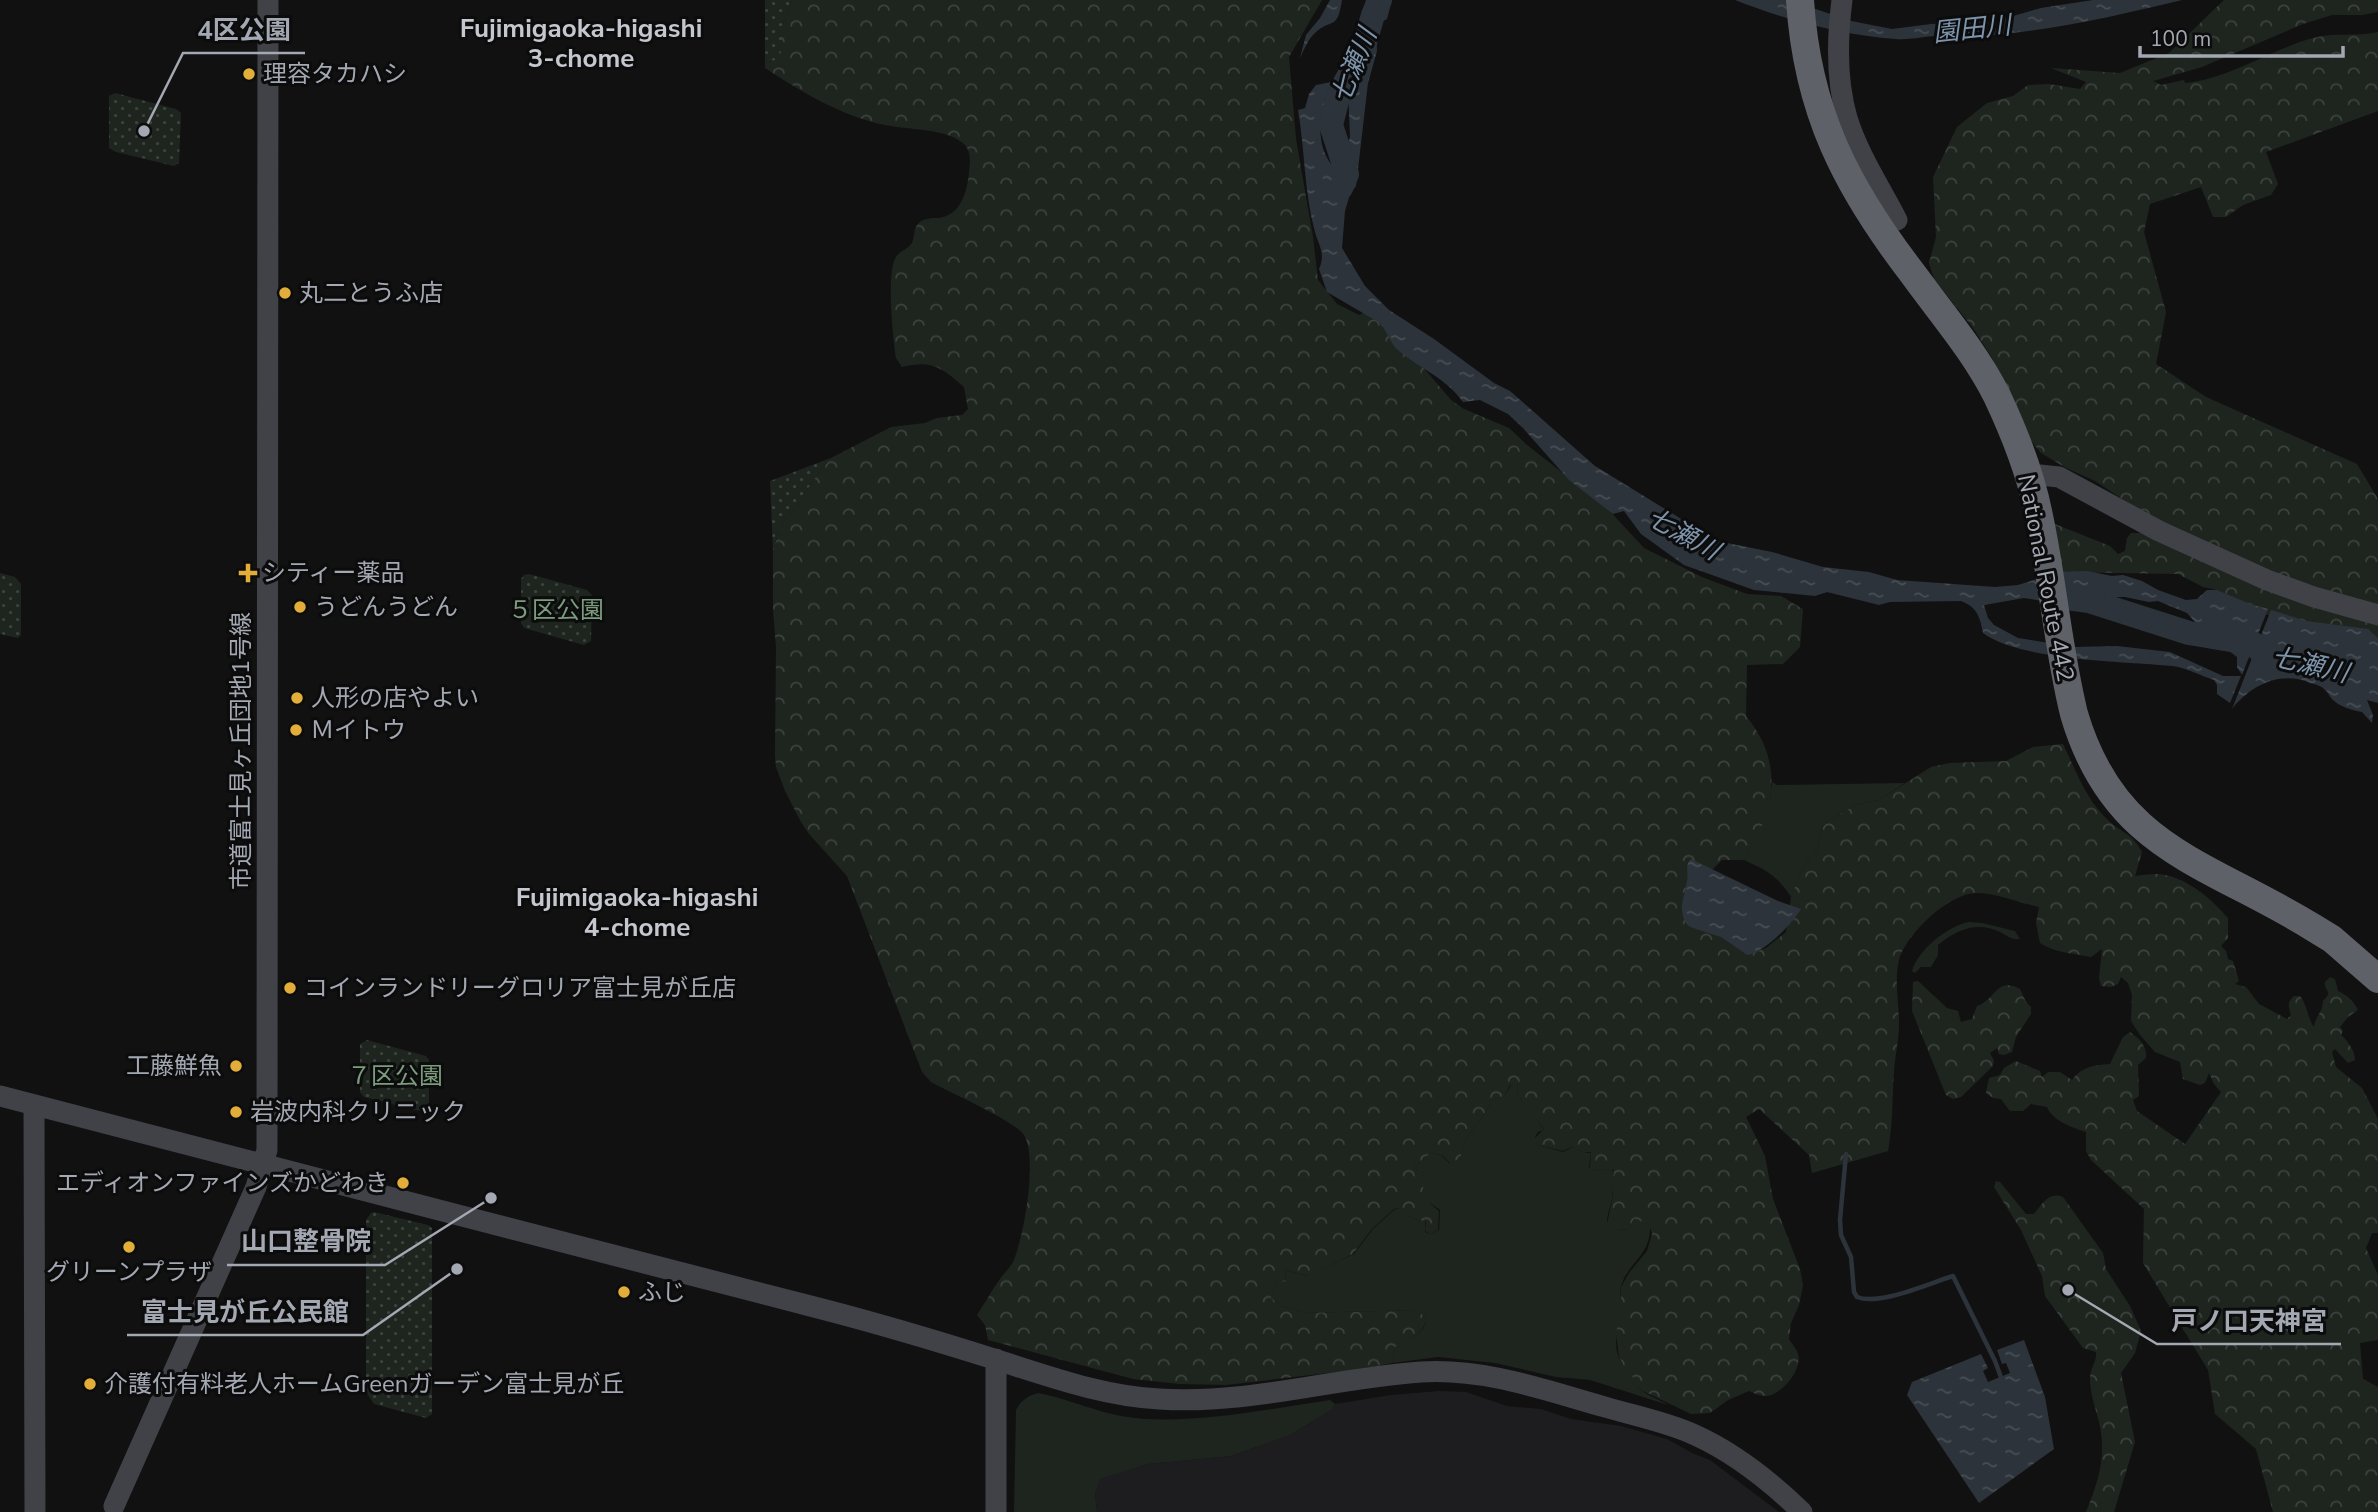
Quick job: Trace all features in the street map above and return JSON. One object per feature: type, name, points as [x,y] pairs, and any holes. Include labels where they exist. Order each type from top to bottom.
[{"type":"highway","name":"National Route 442","points":[[1800,0],[1815,96],[1842,166],[1886,238],[1963,341],[1987,379],[2012,430],[2032,489],[2070,699],[2084,744],[2109,791],[2154,838],[2332,939],[2378,979]]},
{"type":"street","name":"市道富士見ヶ丘団地1号線","points":[[114,1506],[264,1166],[268,1140],[268,0]]},
{"type":"street","points":[[1842,0],[1838,56],[1845,108],[1856,139],[1897,220]]},
{"type":"street","points":[[2032,489],[2040,475],[2059,477],[2159,531],[2267,580],[2378,615]]},
{"type":"street","points":[[0,1096],[828,1310],[1113,1394],[1170,1400],[1246,1398],[1416,1372],[1463,1372],[1497,1377],[1663,1423],[1695,1435],[1756,1472],[1802,1512]]},
{"type":"street","points":[[34,1105],[36,1512]]},
{"type":"street","points":[[996,1359],[996,1512]]},
{"type":"shaded area","points":[[1439,1391],[1466,1392],[1507,1406],[1541,1409],[1571,1419],[1621,1426],[1667,1439],[1710,1460],[1779,1512],[1097,1512],[1095,1493],[1099,1479],[1148,1464],[1231,1456],[1290,1435],[1333,1409],[1335,1404]]},
{"type":"green space","points":[[765,0],[792,0],[783,24],[781,52],[775,60],[765,63]]},
{"type":"green space","points":[[792,0],[1322,0],[1289,57],[1296,139],[1318,280],[1337,304],[1359,315],[1366,312],[1379,316],[1451,400],[1464,409],[1509,428],[1605,506],[1644,548],[1702,577],[1747,594],[1781,596],[1803,609],[1800,647],[1783,664],[1747,665],[1746,716],[1758,734],[1771,770],[1769,806],[1755,842],[1744,860],[1722,860],[1689,893],[1694,928],[1717,934],[1747,955],[1766,948],[1786,932],[1791,897],[1801,871],[1818,848],[1822,828],[1829,820],[1858,804],[1879,800],[1931,767],[1950,763],[2006,761],[2033,747],[2063,744],[2095,805],[2110,822],[2131,837],[2142,852],[2135,876],[2167,875],[2187,883],[2206,896],[2228,918],[2228,938],[2221,946],[2228,959],[2233,961],[2239,981],[2235,984],[2246,987],[2259,1004],[2287,1019],[2291,1015],[2290,1000],[2294,996],[2300,996],[2314,1027],[2323,1001],[2328,995],[2325,982],[2330,977],[2335,979],[2338,991],[2354,1004],[2358,1010],[2340,1027],[2343,1031],[2341,1035],[2351,1046],[2355,1060],[2348,1063],[2335,1049],[2332,1052],[2336,1067],[2362,1088],[2378,1119],[2378,1233],[2372,1233],[2366,1248],[2378,1275],[2378,1340],[2360,1343],[2363,1379],[2378,1387],[2378,1512],[2273,1512],[2256,1449],[2215,1414],[2208,1370],[2143,1263],[2144,1209],[2091,1160],[2086,1151],[2086,1132],[2058,1120],[2047,1107],[2031,1104],[2023,1111],[2010,1111],[2001,1099],[1986,1093],[1989,1078],[2000,1075],[2004,1068],[2016,1061],[2040,1071],[2042,1077],[2048,1072],[2060,1072],[2072,1080],[2084,1069],[2110,1064],[2123,1037],[2130,1032],[2142,1043],[2146,1054],[2146,1058],[2138,1065],[2139,1096],[2133,1100],[2137,1111],[2185,1144],[2221,1092],[2209,1073],[2205,1083],[2200,1085],[2183,1079],[2180,1062],[2155,1052],[2140,1035],[2131,1021],[2132,995],[2128,983],[2121,977],[2118,984],[2111,987],[2101,986],[2099,978],[2102,949],[2091,957],[2046,946],[2040,943],[2036,923],[2039,907],[1984,893],[1966,895],[1942,907],[1919,927],[1899,960],[1899,1030],[1888,1151],[1812,1173],[1809,1155],[1759,1109],[1746,1117],[1765,1156],[1773,1199],[1800,1269],[1803,1285],[1789,1339],[1799,1360],[1787,1384],[1771,1395],[1762,1396],[1749,1391],[1728,1400],[1710,1413],[1691,1414],[1636,1385],[1619,1357],[1616,1333],[1621,1313],[1621,1287],[1647,1251],[1652,1234],[1649,1224],[1634,1219],[1628,1229],[1617,1230],[1607,1224],[1613,1195],[1613,1169],[1593,1171],[1590,1168],[1591,1152],[1572,1147],[1563,1151],[1538,1145],[1535,1138],[1544,1129],[1531,1106],[1523,1103],[1516,1092],[1518,1083],[1510,1085],[1504,1096],[1491,1101],[1465,1142],[1461,1159],[1450,1163],[1442,1155],[1431,1153],[1413,1168],[1424,1173],[1425,1195],[1439,1211],[1438,1230],[1430,1234],[1425,1231],[1426,1221],[1411,1218],[1399,1208],[1394,1209],[1372,1229],[1353,1254],[1308,1276],[1285,1270],[1286,1281],[1275,1284],[1271,1298],[1282,1306],[1304,1313],[1419,1310],[1426,1320],[1424,1326],[1418,1334],[1395,1347],[1392,1363],[1363,1369],[1226,1385],[1180,1384],[1133,1379],[988,1340],[985,1325],[977,1315],[1012,1264],[1025,1217],[1030,1161],[1024,1135],[995,1115],[931,1082],[922,1072],[847,876],[801,822],[785,791],[775,756],[773,551],[780,526],[831,458],[891,427],[962,415],[968,409],[964,387],[949,374],[929,365],[902,367],[896,358],[891,276],[896,257],[912,243],[917,225],[926,219],[947,216],[962,202],[970,157],[966,146],[955,138],[853,116],[808,94],[765,68],[765,63],[775,60],[783,24]]},
{"type":"green space","points":[[2224,0],[2378,0],[2378,12],[2332,15],[2303,24],[2202,67],[2153,81],[2161,85],[2184,80],[2185,83],[2202,80],[2313,38],[2378,32],[2378,111],[2266,152],[2278,184],[2271,195],[2243,205],[2226,217],[2213,217],[2201,187],[2150,204],[2144,232],[2166,312],[2156,364],[2206,397],[2357,464],[2378,499],[2378,647],[2254,611],[2217,590],[2203,587],[2178,574],[2060,572],[2050,522],[2110,546],[2118,554],[2125,551],[2127,538],[2131,533],[2149,533],[2133,506],[2095,481],[2041,453],[2022,430],[1991,356],[1973,328],[1934,279],[1929,263],[1936,237],[1933,177],[1957,127],[1987,103],[2013,96],[2028,85],[2049,84],[2080,89],[2086,82],[2051,68],[2120,73],[2169,53]]},
{"type":"green space","points":[[115,93],[176,109],[181,113],[179,163],[174,166],[109,148],[109,96]]},
{"type":"green space","points":[[831,458],[780,526],[773,551],[770,481]]},
{"type":"green space","points":[[0,573],[15,577],[21,584],[21,635],[18,638],[0,634]]},
{"type":"green space","name":"５区公園","points":[[529,574],[587,590],[592,595],[591,641],[584,645],[524,628],[521,623],[521,579]]},
{"type":"green space","points":[[1772,782],[1777,785],[1905,783],[1879,800],[1858,804],[1829,820],[1822,828],[1818,848],[1801,871],[1791,897],[1771,874],[1744,860],[1762,823]]},
{"type":"green space","points":[[1969,922],[2015,931],[2020,939],[1983,927],[1959,931],[1938,945],[1938,955],[1931,967],[1921,967],[1915,973],[1912,971],[1920,955],[1935,940],[1952,928]]},
{"type":"green space","points":[[1918,981],[1947,1008],[1958,1011],[1961,1022],[1972,1019],[1977,1006],[2006,985],[2020,989],[2031,1007],[2031,1014],[2016,1037],[2012,1052],[1999,1054],[1997,1048],[1990,1053],[1993,1066],[1961,1097],[1953,1099],[1946,1095],[1912,1011],[1913,982]]},
{"type":"green space","name":"７区公園","points":[[367,1040],[426,1056],[429,1060],[429,1109],[424,1112],[364,1097],[360,1092],[360,1044]]},
{"type":"green space","points":[[1518,1082],[1516,1092],[1523,1103],[1531,1105],[1544,1130],[1538,1132],[1535,1137],[1538,1145],[1563,1152],[1573,1147],[1591,1153],[1589,1167],[1593,1171],[1612,1169],[1614,1174],[1607,1224],[1618,1230],[1628,1229],[1634,1219],[1650,1224],[1650,1235],[1644,1251],[1629,1270],[1621,1286],[1616,1349],[1621,1362],[1632,1374],[1639,1388],[1668,1405],[1590,1380],[1556,1377],[1495,1363],[1438,1357],[1392,1363],[1395,1346],[1422,1330],[1426,1320],[1419,1310],[1304,1313],[1282,1306],[1271,1298],[1275,1284],[1286,1280],[1285,1270],[1307,1276],[1354,1254],[1373,1229],[1394,1210],[1400,1208],[1411,1218],[1425,1221],[1425,1232],[1430,1234],[1439,1230],[1440,1210],[1424,1195],[1424,1173],[1413,1168],[1431,1153],[1441,1155],[1449,1163],[1461,1159],[1465,1142],[1491,1101],[1504,1096],[1511,1085]]},
{"type":"green space","points":[[1996,1181],[2000,1182],[2026,1214],[2034,1214],[2050,1197],[2063,1197],[2103,1253],[2106,1269],[2130,1306],[2141,1331],[2135,1353],[2121,1373],[2135,1442],[2114,1512],[2086,1512],[2097,1480],[2102,1449],[2100,1426],[2090,1384],[2096,1352],[2083,1348],[2045,1296],[2042,1276],[2021,1230],[1994,1187]]},
{"type":"green space","points":[[374,1212],[432,1228],[432,1414],[426,1418],[374,1404],[366,1392],[366,1220]]},
{"type":"green space","points":[[1038,1393],[1111,1414],[1145,1419],[1226,1416],[1330,1400],[1335,1404],[1333,1409],[1290,1435],[1231,1456],[1148,1464],[1100,1479],[1095,1493],[1097,1512],[1014,1512],[1016,1410],[1025,1399]]},
{"type":"water","points":[[1330,0],[1342,0],[1336,20],[1313,35],[1300,58],[1306,35]]},
{"type":"water","points":[[1366,0],[1392,0],[1387,19],[1378,24],[1376,31],[1377,51],[1368,83],[1356,186],[1350,194],[1345,211],[1342,248],[1365,286],[1389,310],[1494,383],[1510,391],[1595,466],[1717,541],[1772,552],[1823,567],[1869,572],[1897,580],[1995,587],[2018,585],[2060,572],[2087,571],[2112,576],[2123,575],[2186,600],[2197,599],[2207,590],[2217,590],[2268,609],[2242,675],[2237,667],[2237,657],[2229,648],[2224,645],[2210,647],[2200,638],[2195,622],[2187,613],[2158,601],[2100,597],[2088,603],[2061,604],[2024,598],[1984,605],[1988,618],[1994,625],[2018,638],[2074,647],[2117,646],[2170,652],[2223,676],[2241,676],[2230,703],[2217,694],[2214,680],[2178,667],[2074,658],[2022,649],[2000,642],[1983,633],[1977,613],[1961,601],[1890,602],[1879,605],[1827,592],[1815,596],[1754,590],[1684,565],[1641,534],[1624,511],[1613,514],[1569,480],[1508,414],[1480,400],[1463,402],[1440,380],[1406,357],[1393,344],[1380,323],[1327,292],[1319,269],[1322,254],[1309,202],[1298,110],[1305,108],[1309,94],[1316,85],[1331,82],[1334,88],[1325,105],[1320,126],[1322,146],[1331,164],[1344,157],[1350,137],[1348,89],[1352,62],[1361,32],[1360,19]]},
{"type":"water","name":"園田川","points":[[1735,0],[1789,0],[1851,21],[1892,29],[1996,21],[2041,8],[2093,0],[2182,0],[2033,31],[1901,39],[1855,34],[1814,25]]},
{"type":"water","points":[[2271,610],[2306,621],[2368,629],[2378,638],[2378,703],[2367,700],[2373,715],[2372,723],[2362,712],[2335,702],[2322,687],[2299,679],[2266,682],[2248,693],[2232,709]]},
{"type":"water","points":[[1691,859],[1778,901],[1801,909],[1777,937],[1747,955],[1721,937],[1690,927],[1685,922],[1682,906],[1687,867]]},
{"type":"water","points":[[2024,1340],[2045,1397],[2054,1449],[1979,1503],[1907,1395],[1912,1382],[1981,1354],[1988,1368],[1983,1371],[1988,1382],[2010,1373],[2006,1363],[2002,1364],[1997,1350]]},
{"type":"waterway","name":"七瀬川","points":[[1341,188],[1347,174],[1331,125],[1339,93],[1362,53],[1380,0]]},
{"type":"waterway","name":"七瀬川","points":[[2059,597],[2089,601],[2189,633],[2254,644],[2268,660],[2283,659]]},
{"type":"waterway","points":[[1846,1154],[1841,1235],[1851,1257],[1854,1292],[1857,1297],[1866,1299],[1891,1296],[1953,1276],[2002,1380]]},
{"type":"place","name":"理容タカハシ","points":[[249,74]]},
{"type":"place","name":"4区公園","points":[[144,131]]},
{"type":"place","name":"丸二とうふ店","points":[[285,293]]},
{"type":"place","name":"シティー薬品","points":[[248,573]]},
{"type":"place","name":"うどんうどん","points":[[300,607]]},
{"type":"place","name":"人形の店やよい","points":[[297,698]]},
{"type":"place","name":"Ｍイトウ","points":[[296,730]]},
{"type":"place","name":"コインランドリーグロリア富士見が丘店","points":[[290,988]]},
{"type":"place","name":"工藤鮮魚","points":[[236,1066]]},
{"type":"place","name":"岩波内科クリニック","points":[[236,1112]]},
{"type":"place","name":"エディオンファインズかどわき","points":[[403,1183]]},
{"type":"place","name":"山口整骨院","points":[[491,1198]]},
{"type":"place","name":"グリーンプラザ","points":[[129,1247]]},
{"type":"place","name":"富士見が丘公民館","points":[[457,1269]]},
{"type":"place","name":"戸ノ口天神宮","points":[[2068,1290]]},
{"type":"place","name":"ふじ","points":[[624,1292]]},
{"type":"place","name":"介護付有料老人ホームGreenガーデン富士見が丘","points":[[90,1384]]},
{"type":"district","name":"Fujimigaoka-higashi 3-chome","points":[[581,43]]},
{"type":"district","name":"Fujimigaoka-higashi 4-chome","points":[[637,912]]}]
